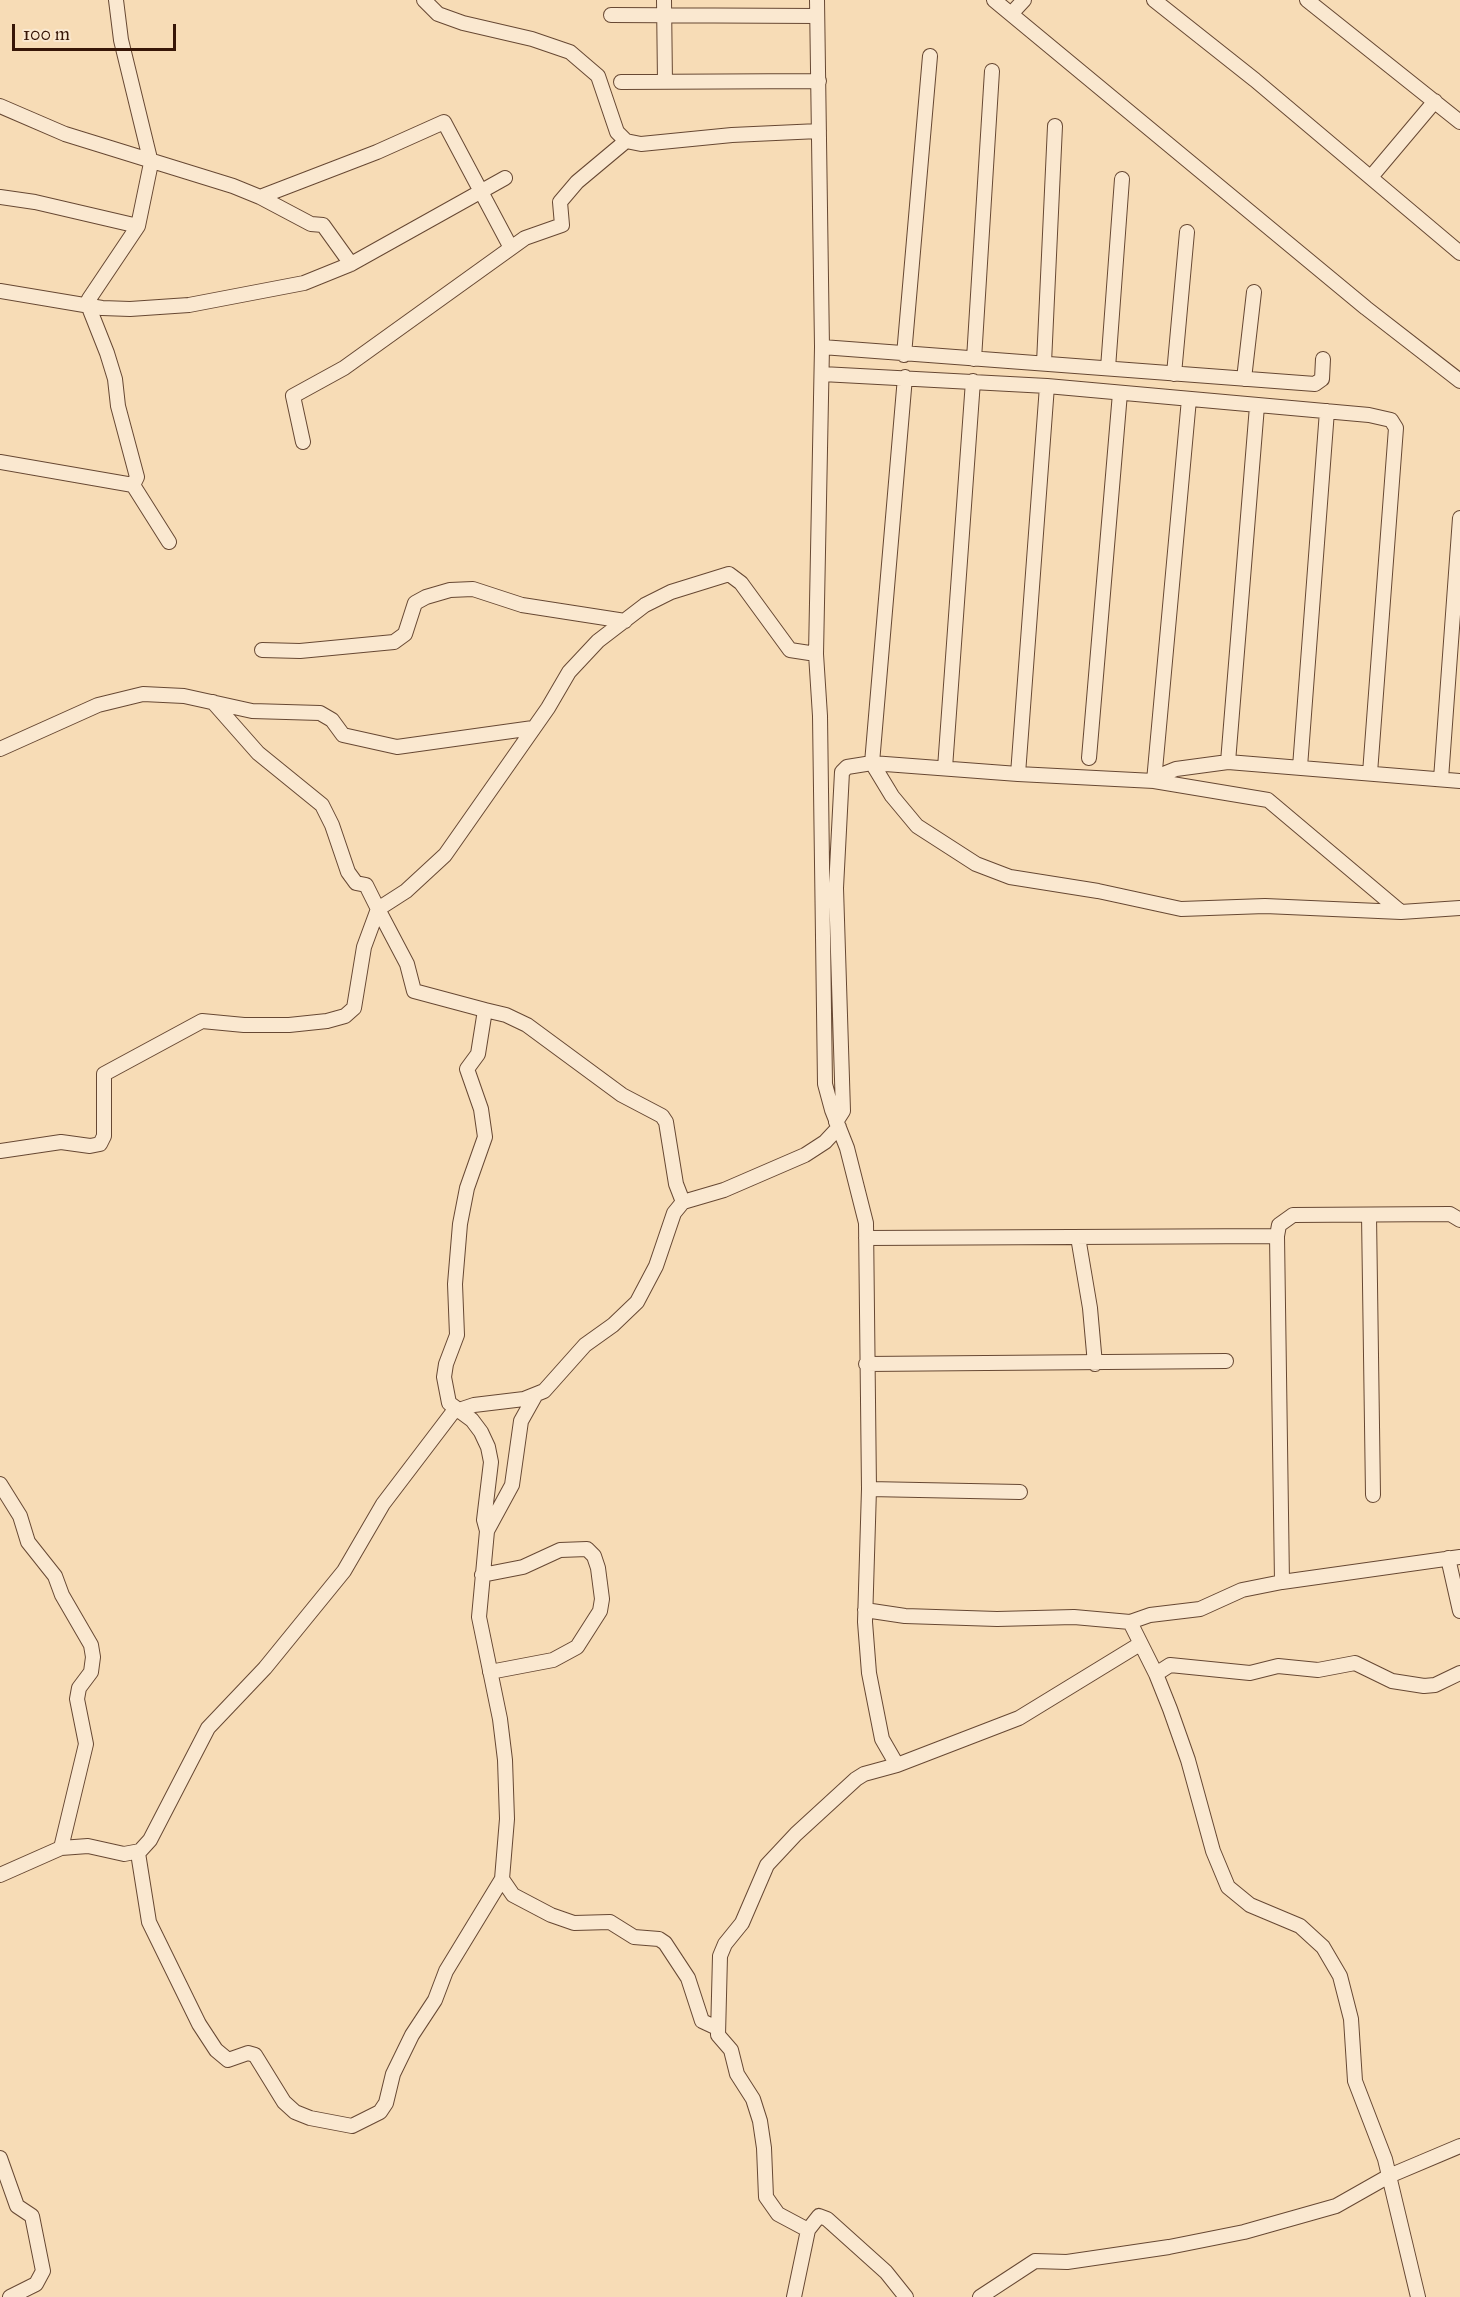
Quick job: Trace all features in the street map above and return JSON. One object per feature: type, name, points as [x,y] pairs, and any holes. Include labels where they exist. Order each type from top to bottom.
[{"type":"street","points":[[116,0],[121,40],[151,163],[138,226],[89,299],[88,305],[115,379],[118,406],[137,477],[133,485]]},
{"type":"street","points":[[424,0],[438,14],[463,23],[532,39],[570,51],[598,76],[617,132],[626,141],[641,144],[732,135],[819,131]]},
{"type":"street","points":[[664,0],[665,82]]},
{"type":"street","points":[[817,0],[822,374],[816,654],[820,716],[825,1084],[860,1197],[866,1238],[869,1489],[865,1610],[869,1673],[880,1730],[887,1749],[897,1765]]},
{"type":"street","points":[[994,0],[1366,308],[1460,381]]},
{"type":"street","points":[[1011,14],[1024,0]]},
{"type":"street","points":[[1154,0],[1371,177],[1460,253]]},
{"type":"street","points":[[1307,0],[1460,122]]},
{"type":"street","points":[[611,15],[817,16]]},
{"type":"street","points":[[904,355],[930,56]]},
{"type":"street","points":[[974,358],[992,72]]},
{"type":"street","points":[[621,82],[819,81]]},
{"type":"street","points":[[1371,177],[1435,101]]},
{"type":"street","points":[[0,106],[65,134],[151,163],[183,170],[260,197],[310,224],[326,226],[351,264]]},
{"type":"street","points":[[260,197],[367,156],[444,122],[483,191],[510,248]]},
{"type":"street","points":[[1044,363],[1055,126]]},
{"type":"street","points":[[303,442],[292,400],[296,393],[344,368],[525,238],[562,225],[560,202],[577,182],[626,141]]},
{"type":"street","points":[[0,291],[130,309],[189,305],[304,283],[351,264],[505,178]]},
{"type":"street","points":[[1108,368],[1122,179]]},
{"type":"street","points":[[0,197],[45,204],[138,226]]},
{"type":"street","points":[[1174,374],[1187,232]]},
{"type":"street","points":[[1245,379],[1254,292]]},
{"type":"street","points":[[822,347],[904,355],[974,358],[1318,384],[1322,379],[1323,359]]},
{"type":"street","points":[[822,374],[1047,386],[1369,415],[1391,420],[1396,428],[1370,773]]},
{"type":"street","points":[[904,377],[872,763],[892,796],[917,826],[976,864],[1010,877],[1098,891],[1181,909],[1264,906],[1401,912],[1460,908]]},
{"type":"street","points":[[945,768],[973,381]]},
{"type":"street","points":[[1018,774],[1047,386]]},
{"type":"street","points":[[1089,758],[1120,393]]},
{"type":"street","points":[[1156,781],[1189,399]]},
{"type":"street","points":[[1228,762],[1257,406]]},
{"type":"street","points":[[1300,767],[1327,411]]},
{"type":"street","points":[[0,462],[133,485],[169,542]]},
{"type":"street","points":[[1440,779],[1460,518]]},
{"type":"street","points":[[0,1151],[61,1142],[90,1146],[100,1144],[104,1136],[104,1074],[202,1021],[272,1025],[327,1021],[345,1016],[354,1008],[364,947],[378,909],[406,891],[445,855],[569,672],[598,640],[645,605],[671,592],[729,574],[741,583],[789,650],[816,654]]},
{"type":"street","points":[[262,650],[300,651],[394,642],[405,634],[415,603],[450,590],[473,589],[522,604],[625,621]]},
{"type":"street","points":[[0,749],[78,713],[118,699],[143,694],[162,694],[252,711],[320,713],[332,720],[343,735],[397,747],[533,728]]},
{"type":"street","points":[[213,702],[258,753],[322,805],[332,825],[348,872],[356,883],[366,885],[407,964],[414,991],[527,1024],[622,1095],[662,1116],[666,1122],[676,1184],[682,1202]]},
{"type":"street","points":[[1156,781],[1176,769],[1228,762],[1460,781]]},
{"type":"street","points":[[0,1875],[61,1848],[88,1846],[123,1854],[138,1853],[150,1840],[207,1728],[265,1668],[344,1571],[383,1504],[457,1410],[535,1396],[544,1391],[585,1345],[613,1325],[637,1302],[656,1266],[674,1213],[682,1202],[724,1190],[805,1155],[825,1142],[838,1125],[843,1111],[836,888],[842,772],[846,767],[872,763],[1156,781],[1268,800],[1401,912]]},
{"type":"street","points":[[138,1853],[149,1922],[199,2024],[216,2050],[228,2060],[249,2053],[255,2055],[289,2108],[310,2118],[352,2126],[367,2121],[382,2108],[393,2074],[412,2035],[435,2000],[446,1971],[502,1879],[507,1819],[505,1760],[479,1617],[487,1531],[484,1520],[491,1462],[488,1447],[481,1432],[472,1420],[457,1410],[448,1400],[444,1377],[446,1364],[458,1335],[455,1284],[460,1224],[467,1188],[485,1137],[481,1109],[467,1069],[478,1053],[485,1011]]},
{"type":"street","points":[[1282,1582],[1277,1236],[1282,1220],[1293,1215],[1450,1214],[1460,1220]]},
{"type":"street","points":[[1369,1215],[1373,1495]]},
{"type":"street","points":[[866,1238],[1277,1236]]},
{"type":"street","points":[[1078,1237],[1090,1308],[1095,1364]]},
{"type":"street","points":[[866,1364],[1095,1364],[1226,1361]]},
{"type":"street","points":[[487,1531],[512,1485],[521,1421],[535,1396]]},
{"type":"street","points":[[0,1484],[20,1516],[28,1542],[56,1576],[66,1603],[89,1639],[93,1657],[90,1672],[79,1688],[77,1698],[86,1744],[61,1848]]},
{"type":"street","points":[[869,1489],[1020,1492]]},
{"type":"street","points":[[482,1575],[523,1567],[560,1550],[587,1549],[594,1556],[598,1568],[602,1599],[600,1611],[577,1647],[553,1660],[490,1672]]},
{"type":"street","points":[[865,1610],[905,1616],[997,1619],[1074,1617],[1130,1622],[1150,1615],[1200,1610],[1242,1590],[1454,1557],[1460,1611]]},
{"type":"street","points":[[1130,1622],[1156,1674],[1188,1760],[1213,1851],[1228,1887],[1250,1905],[1277,1915],[1306,1931],[1323,1947],[1340,1976],[1351,2019],[1355,2081],[1389,2176],[1418,2297]]},
{"type":"street","points":[[808,2230],[778,2214],[766,2197],[764,2148],[753,2099],[737,2074],[731,2050],[720,2039],[717,2028],[720,1956],[725,1944],[742,1923],[767,1865],[796,1834],[856,1779],[1019,1718],[1140,1644]]},
{"type":"street","points":[[1156,1674],[1170,1665],[1250,1673],[1282,1666],[1318,1670],[1355,1664],[1392,1681],[1424,1686],[1435,1685],[1460,1673]]},
{"type":"street","points":[[502,1879],[513,1895],[551,1916],[574,1923],[610,1922],[634,1937],[659,1939],[665,1943],[688,1978],[702,2021],[717,2028]]},
{"type":"street","points":[[980,2297],[1035,2261],[1080,2260],[1244,2232],[1336,2206],[1389,2176],[1460,2146]]},
{"type":"street","points":[[0,2158],[16,2205],[32,2216],[43,2271],[36,2284],[10,2297]]},
{"type":"street","points":[[794,2297],[808,2230],[819,2217],[827,2219],[886,2272],[906,2297]]}]
